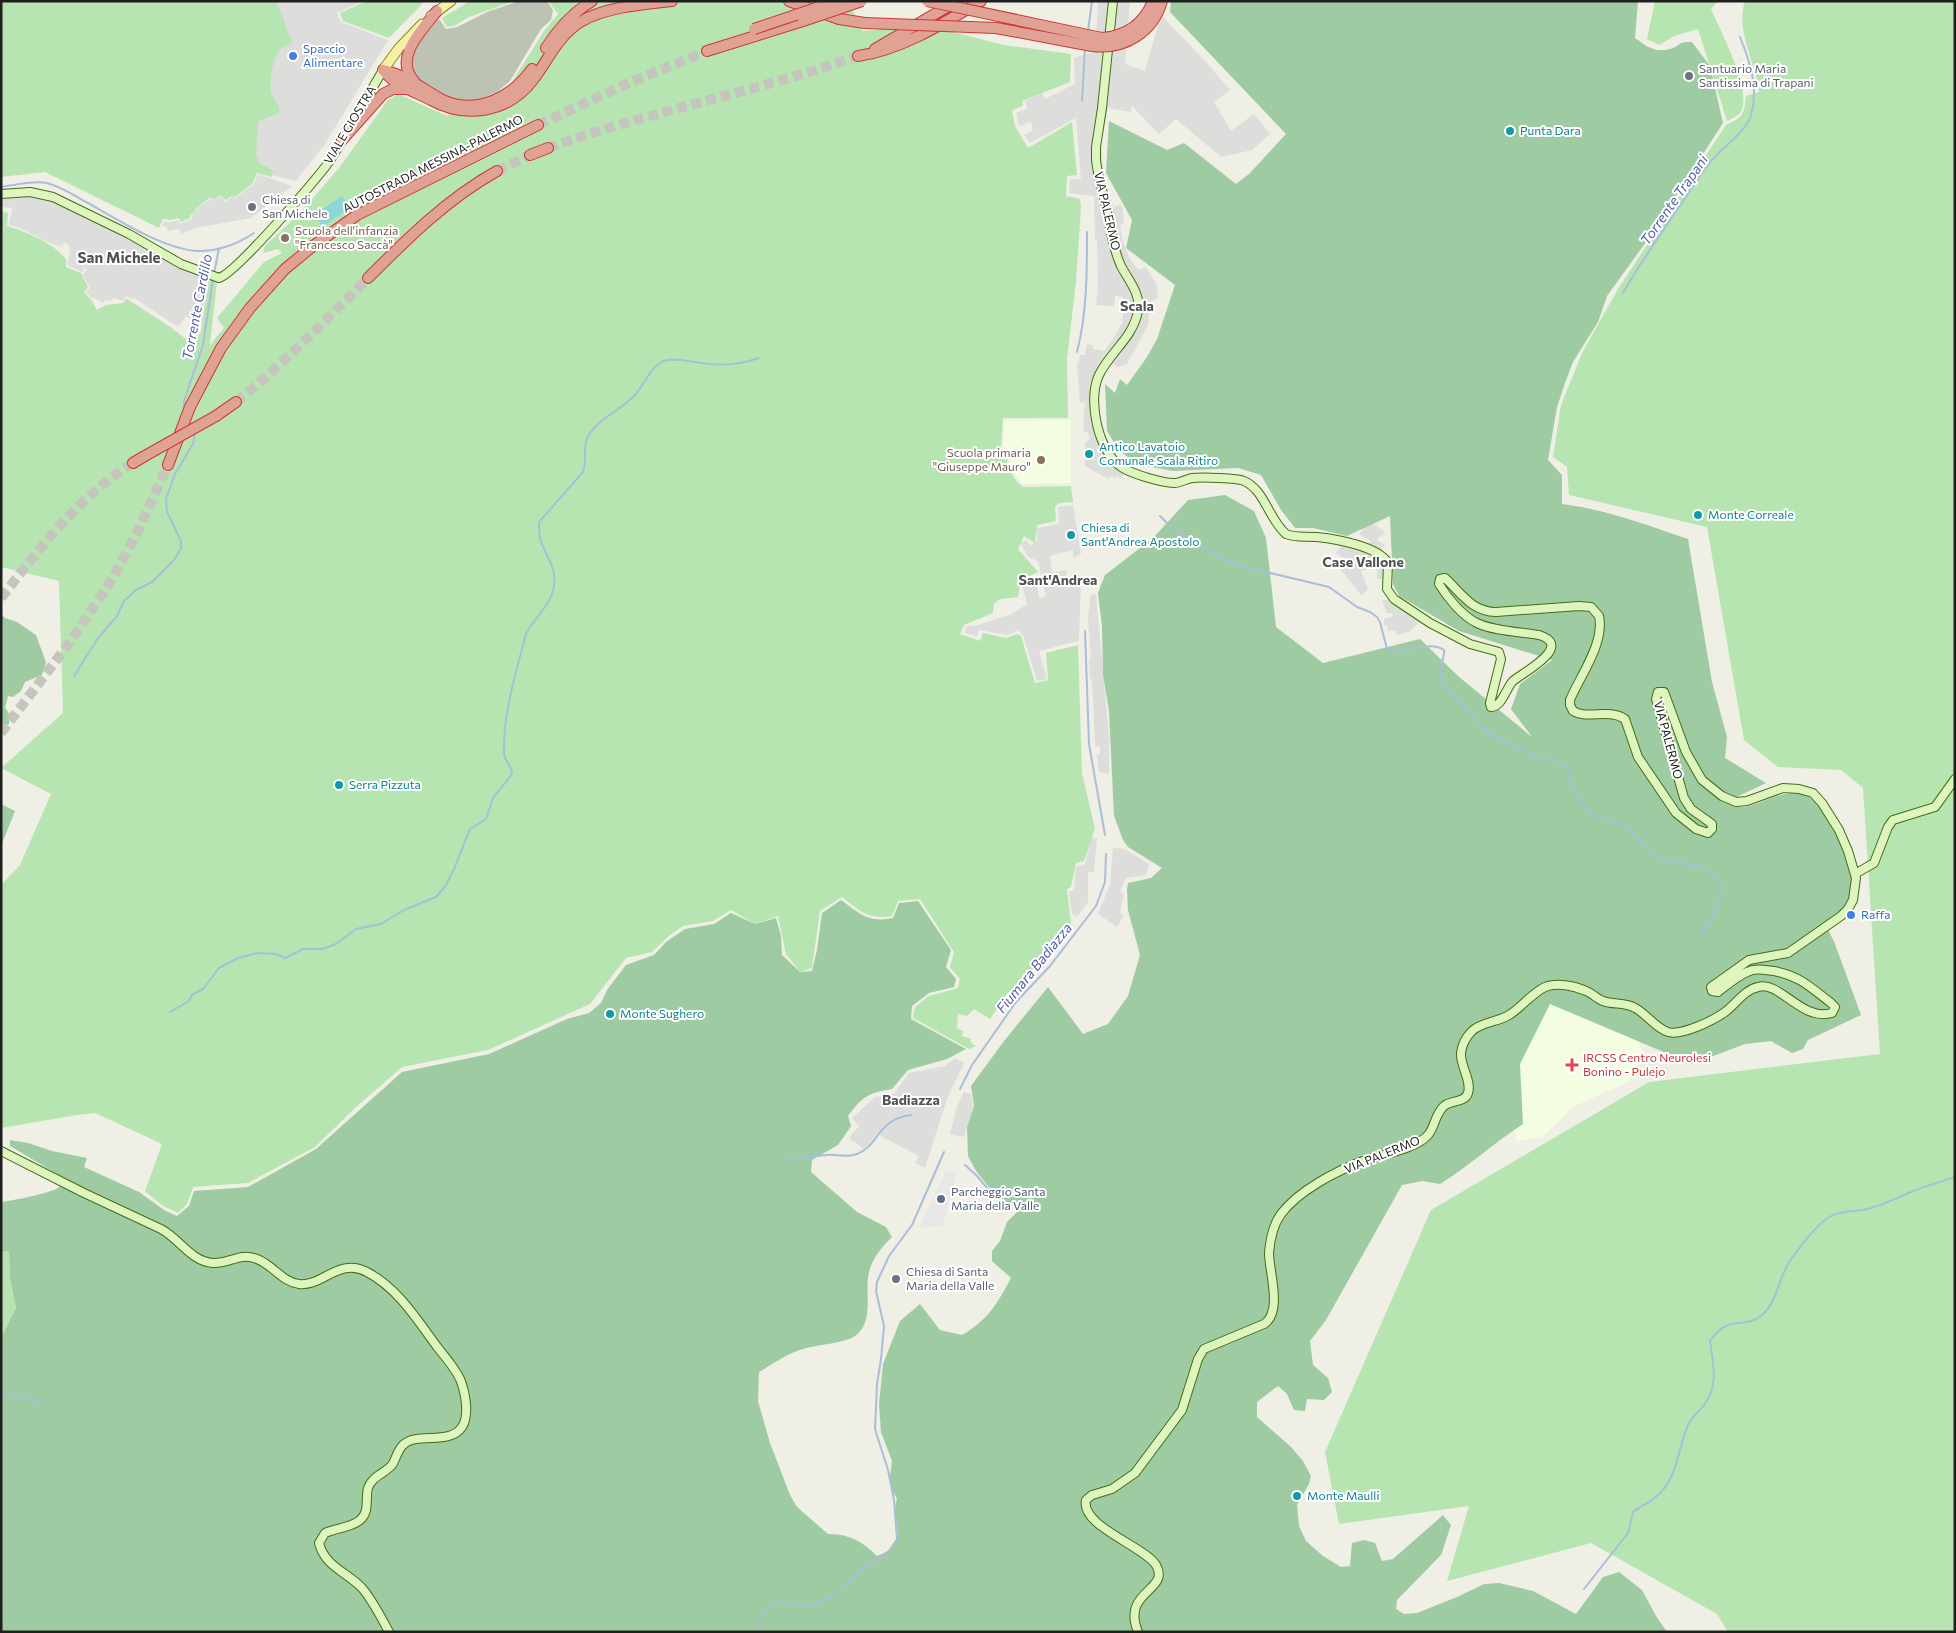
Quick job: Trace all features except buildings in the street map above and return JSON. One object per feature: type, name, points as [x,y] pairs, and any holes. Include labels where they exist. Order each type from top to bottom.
[{"type":"highway","points":[[383,70],[405,77],[414,87],[450,109],[466,112],[480,111],[500,105],[521,93],[533,80],[560,28],[576,12],[592,1]]},
{"type":"highway","points":[[542,61],[561,38],[585,20],[610,10],[672,1]]},
{"type":"highway","points":[[789,1],[839,19],[865,23],[996,28],[1092,46],[1107,47],[1124,43],[1141,34],[1155,18],[1162,1]]},
{"type":"highway","points":[[711,50],[737,38],[837,1]]},
{"type":"highway","points":[[758,31],[782,28],[862,1]]},
{"type":"highway","points":[[927,1],[1102,38],[1120,34],[1135,26],[1144,18],[1152,1]]},
{"type":"highway","points":[[876,51],[957,1]]},
{"type":"highway","points":[[858,56],[897,46],[981,1]]},
{"type":"highway","points":[[414,87],[407,70],[406,57],[422,30],[437,11]]},
{"type":"highway","points":[[342,140],[383,94],[397,88],[414,87]]},
{"type":"highway","name":"AUTOSTRADA MESSINA-PALERMO","points":[[168,465],[204,377],[232,332],[273,282],[300,256],[357,215],[538,125]]},
{"type":"highway","points":[[530,155],[548,148]]},
{"type":"highway","points":[[368,278],[412,234],[446,205],[497,171]]},
{"type":"highway","points":[[133,463],[216,416],[236,402]]},
{"type":"main road","name":"VIALE GIOSTRA","points":[[1,194],[30,192],[53,196],[129,234],[182,264],[212,276],[222,277],[229,273],[268,232],[325,167],[383,70],[408,38],[437,11],[451,1]]},
{"type":"main road","name":"VIA PALERMO","points":[[1112,1],[1096,160],[1113,245],[1118,260],[1136,294],[1138,305],[1135,321],[1127,336],[1098,377],[1095,403],[1097,427],[1102,443],[1122,468],[1170,482],[1195,478],[1243,480],[1257,492],[1286,534],[1336,540],[1380,554],[1388,563],[1386,585],[1391,597],[1430,623],[1470,644],[1500,652],[1501,659],[1490,703],[1493,707],[1499,704],[1514,681],[1546,657],[1550,650],[1550,644],[1546,637],[1539,635],[1488,627],[1476,623],[1463,612],[1442,588],[1439,584],[1440,579],[1446,578],[1471,604],[1485,612],[1579,606],[1591,608],[1599,616],[1599,629],[1589,662],[1570,700],[1573,711],[1584,714],[1608,714],[1625,719],[1638,757],[1676,813],[1696,829],[1708,833],[1712,829],[1712,824],[1689,807],[1679,783],[1656,699],[1658,692],[1664,692],[1691,764],[1702,780],[1726,798],[1739,802],[1747,801],[1783,788],[1799,789],[1813,794],[1822,803],[1848,852],[1855,874],[1856,888],[1853,900],[1841,916],[1788,953],[1749,960],[1711,987],[1712,991],[1718,992],[1739,976],[1754,970],[1789,974],[1803,981],[1833,1005],[1835,1009],[1832,1013],[1824,1014],[1805,1009],[1793,1004],[1773,988],[1761,986],[1748,992],[1719,1016],[1685,1031],[1672,1033],[1661,1029],[1646,1014],[1633,1006],[1602,1001],[1578,988],[1548,986],[1509,1015],[1470,1032],[1463,1043],[1461,1052],[1468,1094],[1463,1100],[1449,1103],[1442,1107],[1428,1135],[1403,1149],[1363,1161],[1304,1192],[1288,1205],[1275,1225],[1270,1248],[1273,1294],[1271,1318],[1264,1324],[1204,1349],[1198,1359],[1182,1410],[1140,1466],[1127,1480],[1110,1490],[1090,1496],[1086,1500],[1087,1510],[1102,1528],[1143,1553],[1157,1567],[1159,1575],[1156,1583],[1139,1599],[1135,1606],[1134,1617],[1138,1632]]},
{"type":"main road","points":[[1855,874],[1874,863],[1888,827],[1893,820],[1935,806],[1955,779]]},
{"type":"main road","points":[[1,1151],[161,1229],[190,1254],[204,1261],[218,1263],[237,1257],[256,1258],[285,1278],[300,1284],[307,1284],[342,1269],[352,1268],[366,1271],[387,1286],[418,1319],[459,1378],[465,1404],[466,1417],[463,1426],[452,1435],[412,1441],[403,1445],[390,1467],[376,1477],[369,1486],[366,1512],[363,1518],[357,1522],[325,1533],[319,1543],[328,1562],[360,1586],[368,1596],[389,1632]]},
{"type":"shaded area","points":[[185,1],[363,1],[337,13],[341,22],[388,40],[325,144],[296,181],[181,152]]},
{"type":"shaded area","points":[[519,1],[547,1],[553,10],[551,20],[541,29],[510,81],[498,91],[476,101],[466,102],[448,99],[422,85],[407,62],[426,29],[439,19],[446,29],[457,27],[487,12]]},
{"type":"shaded area","points":[[1098,1],[1130,1],[1125,64],[1145,71],[1161,15],[1230,90],[1214,102],[1231,131],[1254,114],[1270,134],[1252,150],[1221,157],[1176,119],[1159,134],[1132,106],[1131,112],[1108,108],[1101,141],[1103,174],[1113,206],[1122,205],[1124,222],[1120,225],[1122,239],[1129,257],[1138,270],[1146,267],[1157,285],[1158,298],[1150,303],[1148,325],[1127,364],[1118,367],[1106,361],[1094,377],[1095,428],[1125,473],[1120,479],[1117,476],[1115,479],[1111,476],[1108,479],[1085,466],[1085,442],[1090,440],[1088,432],[1084,432],[1085,403],[1080,402],[1077,367],[1080,355],[1085,355],[1087,344],[1093,345],[1093,349],[1104,351],[1122,323],[1124,308],[1123,297],[1115,296],[1114,306],[1096,305],[1098,288],[1094,196],[1069,193],[1070,179],[1081,179],[1076,118],[1030,143],[1024,135],[1033,130],[1031,122],[1019,126],[1016,113],[1027,108],[1025,101],[1042,93],[1045,99],[1075,84],[1074,58],[1095,52]]},
{"type":"shaded area","points":[[258,174],[292,186],[251,218],[196,228],[181,234],[180,229],[167,231],[167,227],[162,226],[164,222],[179,220],[180,224],[192,219],[191,215],[197,211],[196,209],[211,198],[214,201],[221,196],[226,202],[233,196],[235,198],[253,185]]},
{"type":"shaded area","points":[[31,194],[53,199],[208,278],[202,325],[186,316],[178,327],[133,297],[131,299],[126,296],[124,301],[113,298],[112,301],[105,300],[104,303],[91,298],[86,291],[90,288],[83,275],[87,269],[84,268],[82,272],[67,265],[70,249],[68,244],[64,242],[62,247],[47,242],[18,227],[9,225],[12,208],[2,207],[1,197]]},
{"type":"shaded area","points":[[342,196],[351,207],[322,227],[315,214]]},
{"type":"shaded area","name":"Scuola primaria \"Giuseppe Mauro\"","points":[[1071,420],[1071,483],[1023,484],[1010,468],[1011,452],[1003,449],[1004,421]]},
{"type":"shaded area","points":[[1073,505],[1081,554],[1073,558],[1073,550],[1050,556],[1052,572],[1067,570],[1065,584],[1081,580],[1079,641],[1039,651],[1047,679],[1037,681],[1023,635],[1018,630],[1008,635],[979,630],[977,636],[965,633],[966,626],[978,625],[1012,614],[1027,604],[1022,585],[1037,583],[1039,598],[1046,597],[1038,561],[1028,557],[1020,543],[1026,540],[1031,546],[1037,540],[1037,528],[1059,524],[1058,507]]},
{"type":"shaded area","points":[[1370,521],[1385,532],[1377,540],[1385,545],[1377,555],[1385,566],[1383,579],[1377,579],[1377,571],[1371,566],[1361,571],[1368,589],[1362,596],[1337,565],[1344,558],[1336,553],[1342,545],[1362,549],[1371,541],[1359,534]]},
{"type":"shaded area","points":[[1091,594],[1096,595],[1109,736],[1109,774],[1099,772],[1097,754],[1100,754],[1100,747],[1095,746],[1092,679],[1090,679],[1089,659],[1091,658],[1088,618]]},
{"type":"shaded area","points":[[1388,599],[1420,621],[1409,632],[1397,635],[1395,631],[1388,631],[1387,625],[1384,626],[1384,619],[1392,617],[1392,613],[1387,613],[1382,601]]},
{"type":"shaded area","points":[[1091,838],[1097,838],[1094,872],[1088,872],[1088,902],[1077,917],[1072,914],[1069,891],[1074,891],[1076,866],[1085,865]]},
{"type":"shaded area","points":[[1113,848],[1125,849],[1149,864],[1146,875],[1126,878],[1120,891],[1124,894],[1120,913],[1124,915],[1117,927],[1098,914],[1110,885]]},
{"type":"shaded area","name":"IRCSS Centro Neurolesi Bonino - Pulejo","points":[[1548,996],[1636,1035],[1643,1053],[1630,1081],[1573,1107],[1542,1137],[1516,1142],[1512,1112],[1514,1016]]},
{"type":"shaded area","points":[[955,1058],[964,1063],[947,1099],[925,1168],[915,1163],[919,1156],[877,1134],[864,1149],[849,1138],[859,1126],[852,1118],[875,1097],[894,1094],[909,1073],[945,1066]]},
{"type":"shaded area","points":[[964,1092],[971,1094],[973,1107],[964,1137],[950,1134],[956,1109]]},
{"type":"shaded area","name":"Parcheggio Santa Maria della Valle","points":[[946,1171],[957,1172],[942,1226],[919,1228]]},
{"type":"green space","points":[[1,1],[275,1],[292,42],[278,52],[272,73],[271,92],[279,107],[279,113],[259,121],[258,125],[256,155],[260,164],[273,170],[272,177],[257,173],[252,184],[235,197],[232,196],[226,200],[220,195],[214,200],[211,197],[195,209],[196,211],[190,215],[190,218],[181,222],[179,218],[163,219],[159,228],[45,172],[1,177]]},
{"type":"green space","points":[[366,1],[425,1],[389,38],[343,21],[340,13]]},
{"type":"green space","points":[[470,1],[514,1],[447,27],[442,18]]},
{"type":"green space","points":[[548,1],[848,1],[863,31],[882,29],[953,32],[1004,45],[1071,54],[1070,82],[1022,101],[1023,106],[1012,110],[1015,126],[1028,148],[1072,122],[1077,175],[1067,176],[1066,196],[1080,199],[1081,208],[1076,281],[1067,359],[1068,418],[1003,418],[1001,449],[1008,453],[1007,468],[1019,484],[1024,487],[1071,486],[1073,502],[1059,503],[1055,507],[1056,521],[1037,525],[1035,543],[1024,536],[1018,549],[1038,572],[1021,580],[1018,597],[1000,599],[994,604],[993,613],[964,625],[960,634],[980,641],[983,633],[1006,638],[1017,634],[1021,636],[1035,683],[1048,680],[1046,653],[1078,645],[1082,773],[1095,829],[1084,861],[1076,863],[1071,887],[1067,889],[1071,924],[1045,959],[1006,995],[990,1019],[974,1009],[967,1016],[958,1014],[957,1028],[963,1031],[962,1036],[971,1039],[971,1043],[976,1046],[969,1049],[913,1018],[915,1007],[929,996],[958,988],[960,979],[950,967],[954,952],[920,899],[898,901],[892,916],[877,917],[865,913],[842,897],[820,911],[812,968],[800,972],[786,954],[778,916],[755,924],[731,910],[713,921],[683,926],[652,952],[626,958],[590,1004],[488,1050],[402,1067],[356,1107],[315,1147],[248,1183],[193,1187],[187,1204],[178,1213],[163,1206],[145,1191],[162,1144],[95,1113],[1,1128],[1,885],[20,865],[51,794],[1,768],[63,713],[59,581],[1,567],[1,211],[8,213],[7,226],[47,243],[66,259],[66,267],[81,273],[88,287],[84,292],[97,310],[106,305],[123,303],[127,299],[187,340],[197,339],[201,332],[209,279],[217,281],[210,345],[224,328],[217,318],[264,262],[282,253],[278,249],[263,253],[265,246],[300,213],[339,168],[388,100],[398,94],[447,116],[510,85],[544,31],[558,14]]},
{"type":"green space","points":[[1171,1],[1638,1],[1635,38],[1647,46],[1659,50],[1673,48],[1684,42],[1692,42],[1710,66],[1723,123],[1646,242],[1607,296],[1598,322],[1573,362],[1565,383],[1557,407],[1548,460],[1562,475],[1562,504],[1610,514],[1688,539],[1712,682],[1727,737],[1725,758],[1766,783],[1726,802],[1739,807],[1745,807],[1783,794],[1799,794],[1807,796],[1814,801],[1829,820],[1848,857],[1853,883],[1851,897],[1846,906],[1841,912],[1825,923],[1835,944],[1861,1015],[1808,1040],[1803,1049],[1792,1053],[1771,1041],[1745,1044],[1692,1064],[1550,1004],[1520,1064],[1523,1124],[1440,1184],[1422,1181],[1402,1185],[1326,1320],[1310,1341],[1313,1365],[1328,1378],[1332,1392],[1324,1400],[1307,1399],[1305,1411],[1294,1410],[1287,1394],[1278,1386],[1257,1402],[1257,1417],[1291,1447],[1303,1461],[1311,1476],[1309,1484],[1297,1505],[1299,1526],[1306,1541],[1323,1556],[1341,1567],[1350,1566],[1352,1543],[1364,1540],[1375,1543],[1382,1561],[1393,1559],[1443,1515],[1451,1525],[1441,1555],[1397,1600],[1396,1609],[1404,1614],[1417,1613],[1484,1584],[1499,1583],[1533,1591],[1576,1614],[1603,1577],[1619,1572],[1642,1590],[1667,1632],[1,1632],[1,1338],[16,1308],[10,1278],[9,1251],[1,1252],[1,1202],[54,1190],[60,1186],[64,1178],[10,1146],[10,1140],[87,1158],[84,1167],[139,1192],[164,1210],[177,1216],[189,1206],[194,1191],[248,1187],[316,1149],[402,1072],[489,1054],[567,1019],[589,1013],[601,1003],[607,990],[626,965],[654,955],[666,942],[685,929],[714,924],[731,913],[755,924],[776,918],[781,936],[782,955],[800,972],[812,971],[822,913],[841,900],[859,913],[877,919],[893,918],[899,903],[918,901],[951,950],[946,967],[956,979],[954,987],[929,993],[912,1006],[911,1019],[966,1049],[947,1059],[908,1070],[892,1089],[867,1096],[848,1116],[851,1126],[838,1145],[812,1160],[811,1172],[857,1212],[886,1227],[892,1237],[878,1253],[869,1272],[867,1315],[861,1330],[855,1336],[844,1340],[797,1351],[759,1372],[758,1401],[770,1443],[790,1495],[797,1507],[828,1534],[842,1535],[855,1539],[877,1556],[888,1551],[894,1544],[898,1530],[895,1506],[897,1499],[892,1490],[890,1477],[892,1461],[881,1432],[879,1404],[883,1364],[900,1321],[920,1304],[940,1330],[962,1335],[979,1323],[991,1311],[1011,1278],[992,1261],[992,1251],[1000,1241],[1007,1222],[1019,1210],[1005,1202],[988,1186],[976,1171],[968,1156],[967,1127],[974,1106],[971,1086],[1004,1041],[1048,987],[1083,1034],[1108,1024],[1128,996],[1140,955],[1128,910],[1128,883],[1151,878],[1162,868],[1128,847],[1123,840],[1114,816],[1109,711],[1103,675],[1102,626],[1098,593],[1105,575],[1153,538],[1188,500],[1225,495],[1254,511],[1266,538],[1276,627],[1323,663],[1420,639],[1458,676],[1532,737],[1511,709],[1520,684],[1552,660],[1459,631],[1399,596],[1393,584],[1390,516],[1347,536],[1313,528],[1295,528],[1281,510],[1261,475],[1238,468],[1173,471],[1136,464],[1118,449],[1107,431],[1105,384],[1115,393],[1120,379],[1127,385],[1147,357],[1157,339],[1175,285],[1126,248],[1132,220],[1106,173],[1109,121],[1167,150],[1184,143],[1236,184],[1249,174],[1286,134],[1170,12]]},
{"type":"green space","points":[[1655,1],[1718,1],[1711,9],[1733,59],[1742,87],[1742,109],[1738,115],[1727,121],[1698,29],[1674,36],[1659,45],[1647,39]]},
{"type":"green space","points":[[1745,1],[1955,1],[1955,1632],[1728,1632],[1717,1614],[1591,1543],[1447,1581],[1469,1506],[1339,1524],[1325,1452],[1431,1210],[1649,1082],[1880,1054],[1863,788],[1841,770],[1778,767],[1744,740],[1707,527],[1569,495],[1567,467],[1553,457],[1561,405],[1582,353],[1618,289],[1726,125],[1742,115],[1746,96],[1759,92],[1744,35],[1743,12]]},
{"type":"green space","points":[[1,614],[36,635],[46,662],[42,675],[25,682],[21,691],[13,697],[8,696],[5,708],[9,713],[9,724],[1,727]]},
{"type":"green space","points":[[1,804],[15,811],[1,846]]},
{"type":"green space","points":[[9,1251],[10,1278],[16,1308],[1,1338],[1,1252]]},
{"type":"waterway","name":"Fiumara Badiazza","points":[[1088,31],[1092,1]]},
{"type":"waterway","name":"Torrente Trapani","points":[[1623,293],[1650,249],[1703,171],[1740,133],[1751,115],[1754,85],[1740,37]]},
{"type":"waterway","name":"Fiumara Badiazza","points":[[1082,101],[1085,48]]},
{"type":"waterway","points":[[1,187],[36,182],[53,185],[140,232],[183,249],[196,251],[219,249],[241,241],[254,233]]},
{"type":"waterway","name":"Fiumara Badiazza","points":[[1077,352],[1085,308],[1087,232]]},
{"type":"waterway","name":"Torrente Cardillo","points":[[214,274],[219,248]]},
{"type":"waterway","name":"Torrente Cardillo","points":[[184,408],[184,401],[203,345],[213,279]]},
{"type":"waterway","points":[[170,1012],[189,1001],[192,995],[203,989],[219,968],[238,958],[257,953],[276,954],[285,958],[303,949],[323,949],[336,944],[356,929],[381,924],[404,910],[436,897],[446,885],[470,829],[486,819],[493,798],[512,774],[504,753],[504,738],[511,693],[526,634],[551,597],[554,583],[553,569],[540,538],[539,522],[583,472],[585,446],[591,431],[629,401],[653,369],[662,362],[675,360],[727,364],[742,363],[759,358]]},
{"type":"waterway","name":"Torrente Cardillo","points":[[74,676],[98,638],[117,616],[124,601],[136,590],[152,582],[174,560],[181,548],[181,541],[167,512],[166,499],[175,474],[193,444],[195,433]]},
{"type":"waterway","points":[[1160,516],[1175,531],[1237,565],[1329,587],[1357,607],[1377,617],[1387,649],[1402,650],[1432,646],[1444,650],[1440,671],[1441,679],[1466,711],[1471,713],[1480,727],[1486,728],[1488,734],[1533,756],[1556,761],[1565,766],[1574,790],[1589,811],[1598,817],[1629,829],[1654,855],[1662,859],[1698,866],[1714,873],[1719,880],[1721,893],[1716,909],[1702,936]]},
{"type":"waterway","name":"Fiumara Badiazza","points":[[1085,631],[1089,744],[1105,835]]},
{"type":"waterway","name":"Fiumara Badiazza","points":[[960,1089],[972,1065],[1016,1002],[1050,966],[1096,906],[1105,882],[1106,854]]},
{"type":"waterway","points":[[784,1159],[857,1154],[870,1145],[891,1122],[900,1117],[911,1115]]},
{"type":"waterway","name":"Fiumara Badiazza","points":[[760,1632],[760,1615],[768,1607],[780,1602],[817,1604],[831,1597],[864,1567],[886,1556],[897,1539],[894,1500],[888,1470],[875,1429],[877,1384],[884,1326],[876,1291],[877,1282],[889,1256],[912,1225],[944,1152]]},
{"type":"waterway","points":[[965,1165],[994,1196],[1010,1204]]},
{"type":"waterway","points":[[1584,1589],[1628,1533],[1633,1512],[1655,1497],[1665,1488],[1670,1479],[1688,1425],[1705,1404],[1712,1389],[1714,1373],[1710,1341],[1717,1332],[1730,1324],[1749,1322],[1762,1315],[1775,1296],[1790,1261],[1814,1230],[1831,1216],[1874,1207],[1955,1177]]},
{"type":"waterway","points":[[1,1395],[16,1396],[40,1403]]},
{"type":"tunnel","points":[[538,125],[624,85],[707,51]]},
{"type":"tunnel","points":[[548,148],[625,123],[820,69],[858,56]]},
{"type":"tunnel","points":[[497,171],[530,155]]},
{"type":"tunnel","points":[[236,402],[287,357],[368,278]]},
{"type":"tunnel","points":[[1,598],[61,524],[95,491],[133,463]]},
{"type":"tunnel","points":[[1,733],[70,642],[109,584],[136,535],[168,465]]},
{"type":"place","name":"Spaccio Alimentare","points":[[293,56]]},
{"type":"place","name":"Santuario Maria Santissima di Trapani","points":[[1689,76]]},
{"type":"place","name":"Punta Dara","points":[[1510,131]]},
{"type":"place","name":"Chiesa di San Michele","points":[[252,207]]},
{"type":"place","name":"Scuola dell'infanzia \"Francesco Saccà\"","points":[[285,238]]},
{"type":"place","name":"Antico Lavatoio Comunale Scala Ritiro","points":[[1089,454]]},
{"type":"place","name":"Scuola primaria \"Giuseppe Mauro\"","points":[[1041,460]]},
{"type":"place","name":"Monte Correale","points":[[1698,515]]},
{"type":"place","name":"Chiesa di Sant'Andrea Apostolo","points":[[1071,535]]},
{"type":"place","name":"Serra Pizzuta","points":[[339,785]]},
{"type":"place","name":"Raffa","points":[[1851,915]]},
{"type":"place","name":"Monte Sughero","points":[[610,1014]]},
{"type":"place","name":"IRCSS Centro Neurolesi Bonino - Pulejo","points":[[1572,1065]]},
{"type":"place","name":"Parcheggio Santa Maria della Valle","points":[[941,1199]]},
{"type":"place","name":"Chiesa di Santa Maria della Valle","points":[[896,1279]]},
{"type":"place","name":"Monte Maulli","points":[[1297,1496]]},
{"type":"district","name":"San Michele","points":[[119,258]]},
{"type":"district","name":"Scala","points":[[1137,306]]},
{"type":"district","name":"Case Vallone","points":[[1363,562]]},
{"type":"district","name":"Sant'Andrea","points":[[1058,580]]},
{"type":"district","name":"Badiazza","points":[[911,1100]]}]
